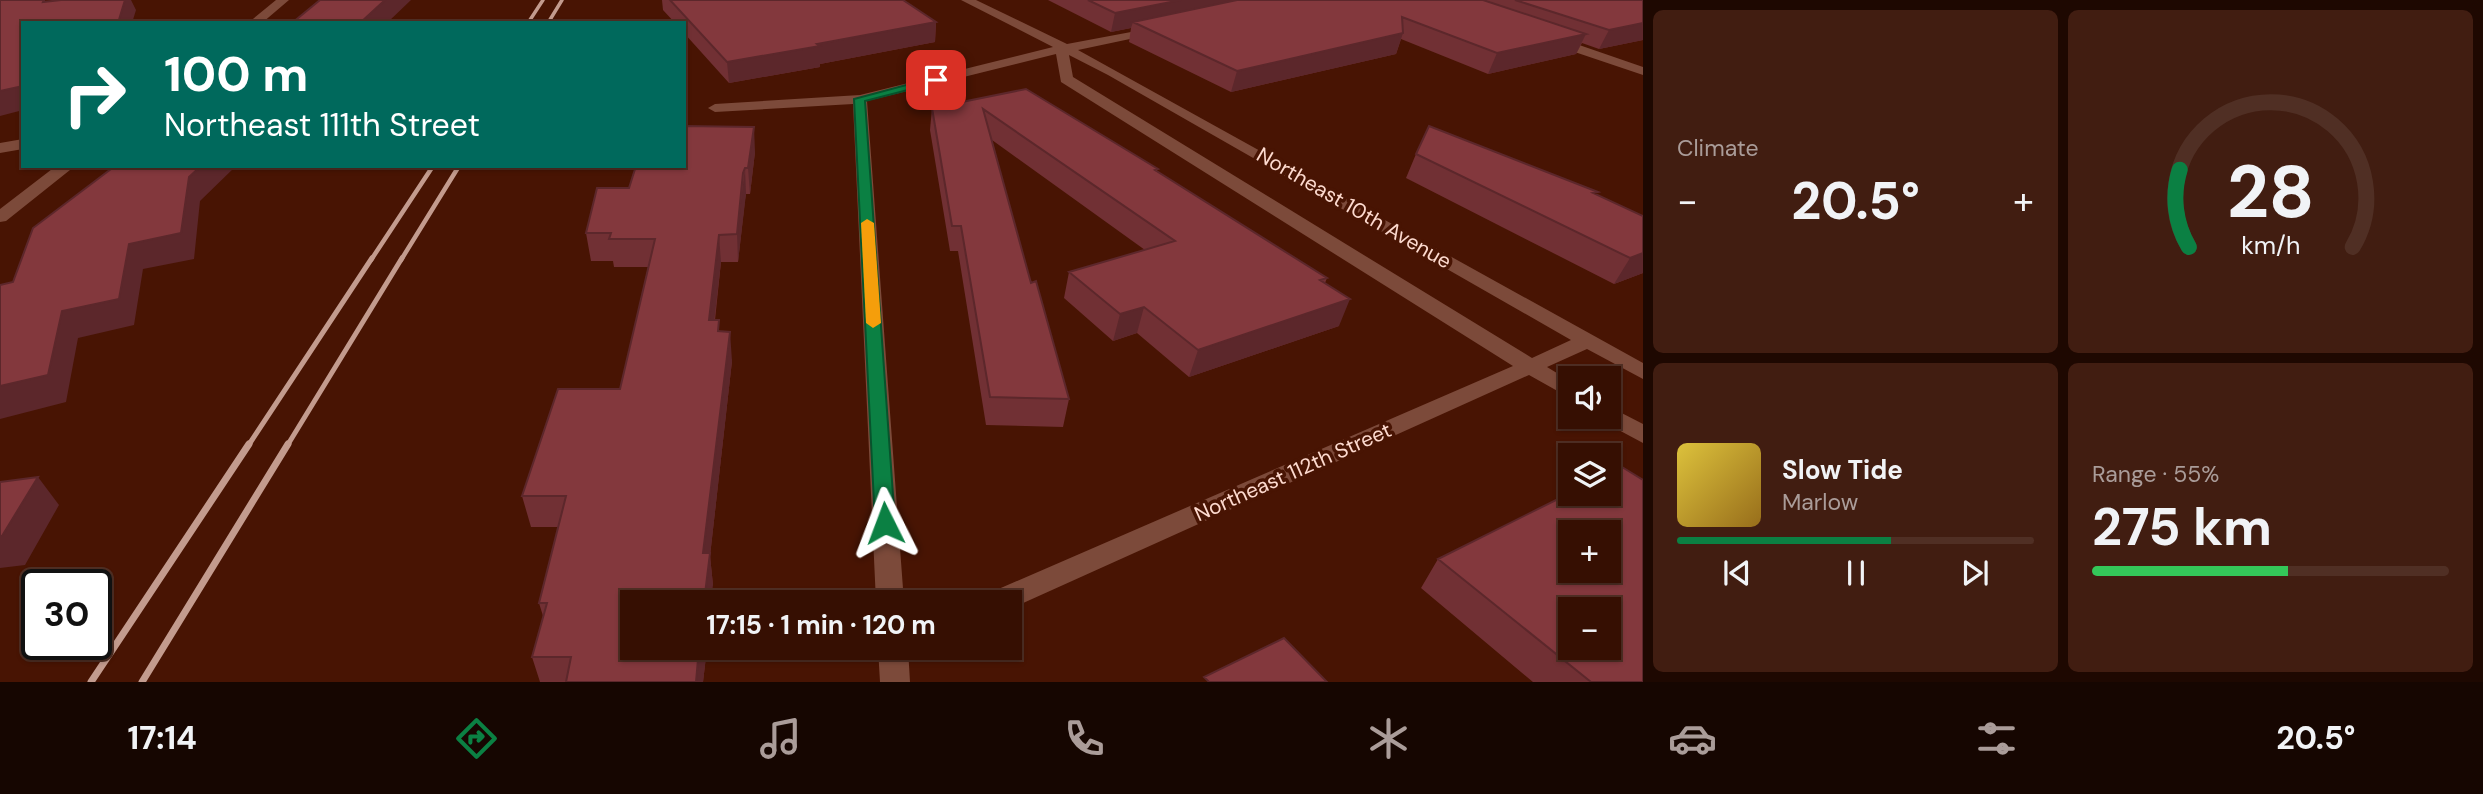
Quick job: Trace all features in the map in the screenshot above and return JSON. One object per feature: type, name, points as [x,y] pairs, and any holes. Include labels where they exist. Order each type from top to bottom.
[{"type":"street","points":[[257,21],[283,0]]},
{"type":"street","name":"Northeast 10th Avenue","points":[[967,0],[1113,72],[1643,372]]},
{"type":"street","points":[[715,108],[860,99],[1062,49],[1168,27]]},
{"type":"street","points":[[1539,36],[1643,71]]},
{"type":"street","name":"Northeast 10th Avenue","points":[[1062,49],[1066,79],[1558,384]]},
{"type":"street","points":[[860,99],[889,590]]},
{"type":"street","points":[[0,148],[21,144]]},
{"type":"street","points":[[0,217],[64,168]]},
{"type":"street","name":"Northeast 112th Street","points":[[1022,591],[1588,341]]},
{"type":"street","points":[[1621,422],[1643,435]]},
{"type":"street","points":[[894,660],[895,682]]},
{"type":"building","points":[[0,0],[125,0],[119,21],[21,21],[21,86],[0,91]]},
{"type":"building","points":[[320,0],[385,0],[362,21],[294,21]]},
{"type":"building","points":[[670,0],[903,0],[936,22],[727,62]]},
{"type":"building","points":[[1088,0],[1181,0],[1115,13]]},
{"type":"building","points":[[1237,0],[1483,0],[1586,34],[1497,53],[1402,17],[1403,33],[1237,71],[1133,22]]},
{"type":"building","points":[[1515,0],[1643,0],[1643,23],[1609,30]]},
{"type":"building","points":[[1026,89],[1158,169],[1155,170],[1327,278],[1320,280],[1350,299],[1198,350],[1144,307],[1120,314],[1069,272],[1175,241],[983,109],[1031,283],[1036,281],[1069,399],[990,397],[961,226],[952,226],[932,108]]},
{"type":"building","points":[[686,126],[754,127],[748,168],[745,168],[743,173],[737,234],[719,235],[709,320],[719,320],[718,331],[730,332],[703,553],[710,553],[705,590],[620,590],[620,660],[698,660],[696,682],[566,682],[571,657],[532,657],[547,603],[539,603],[566,496],[522,496],[558,389],[620,389],[655,239],[609,239],[611,233],[586,233],[597,188],[629,188],[635,168],[686,168]]},
{"type":"building","points":[[1429,126],[1598,192],[1593,193],[1643,216],[1643,253],[1630,258],[1416,154]]},
{"type":"building","points":[[112,168],[199,168],[189,177],[181,233],[129,244],[119,299],[62,311],[48,375],[0,386],[0,285],[13,282],[33,228]]},
{"type":"building","points":[[1622,467],[1643,480],[1643,682],[1591,682],[1564,660],[1621,660],[1621,597],[1558,597],[1558,655],[1438,559],[1558,499],[1558,506],[1621,506]]},
{"type":"building","points":[[38,477],[2,536],[0,536],[0,482]]},
{"type":"building","points":[[1284,638],[1327,682],[1209,682],[1204,677]]},
{"type":"railway","points":[[529,21],[543,0]]},
{"type":"railway","points":[[549,21],[562,0]]},
{"type":"railway","points":[[371,260],[432,168]]},
{"type":"railway","points":[[401,260],[458,168]]},
{"type":"railway","points":[[248,446],[372,258]]},
{"type":"railway","points":[[287,446],[402,258]]},
{"type":"railway","points":[[91,682],[249,444]]},
{"type":"railway","points":[[142,682],[288,444]]},
{"type":"slow traffic","points":[[867,223],[873,323]]},
{"type":"route","points":[[885,523],[860,99],[936,80]]}]
